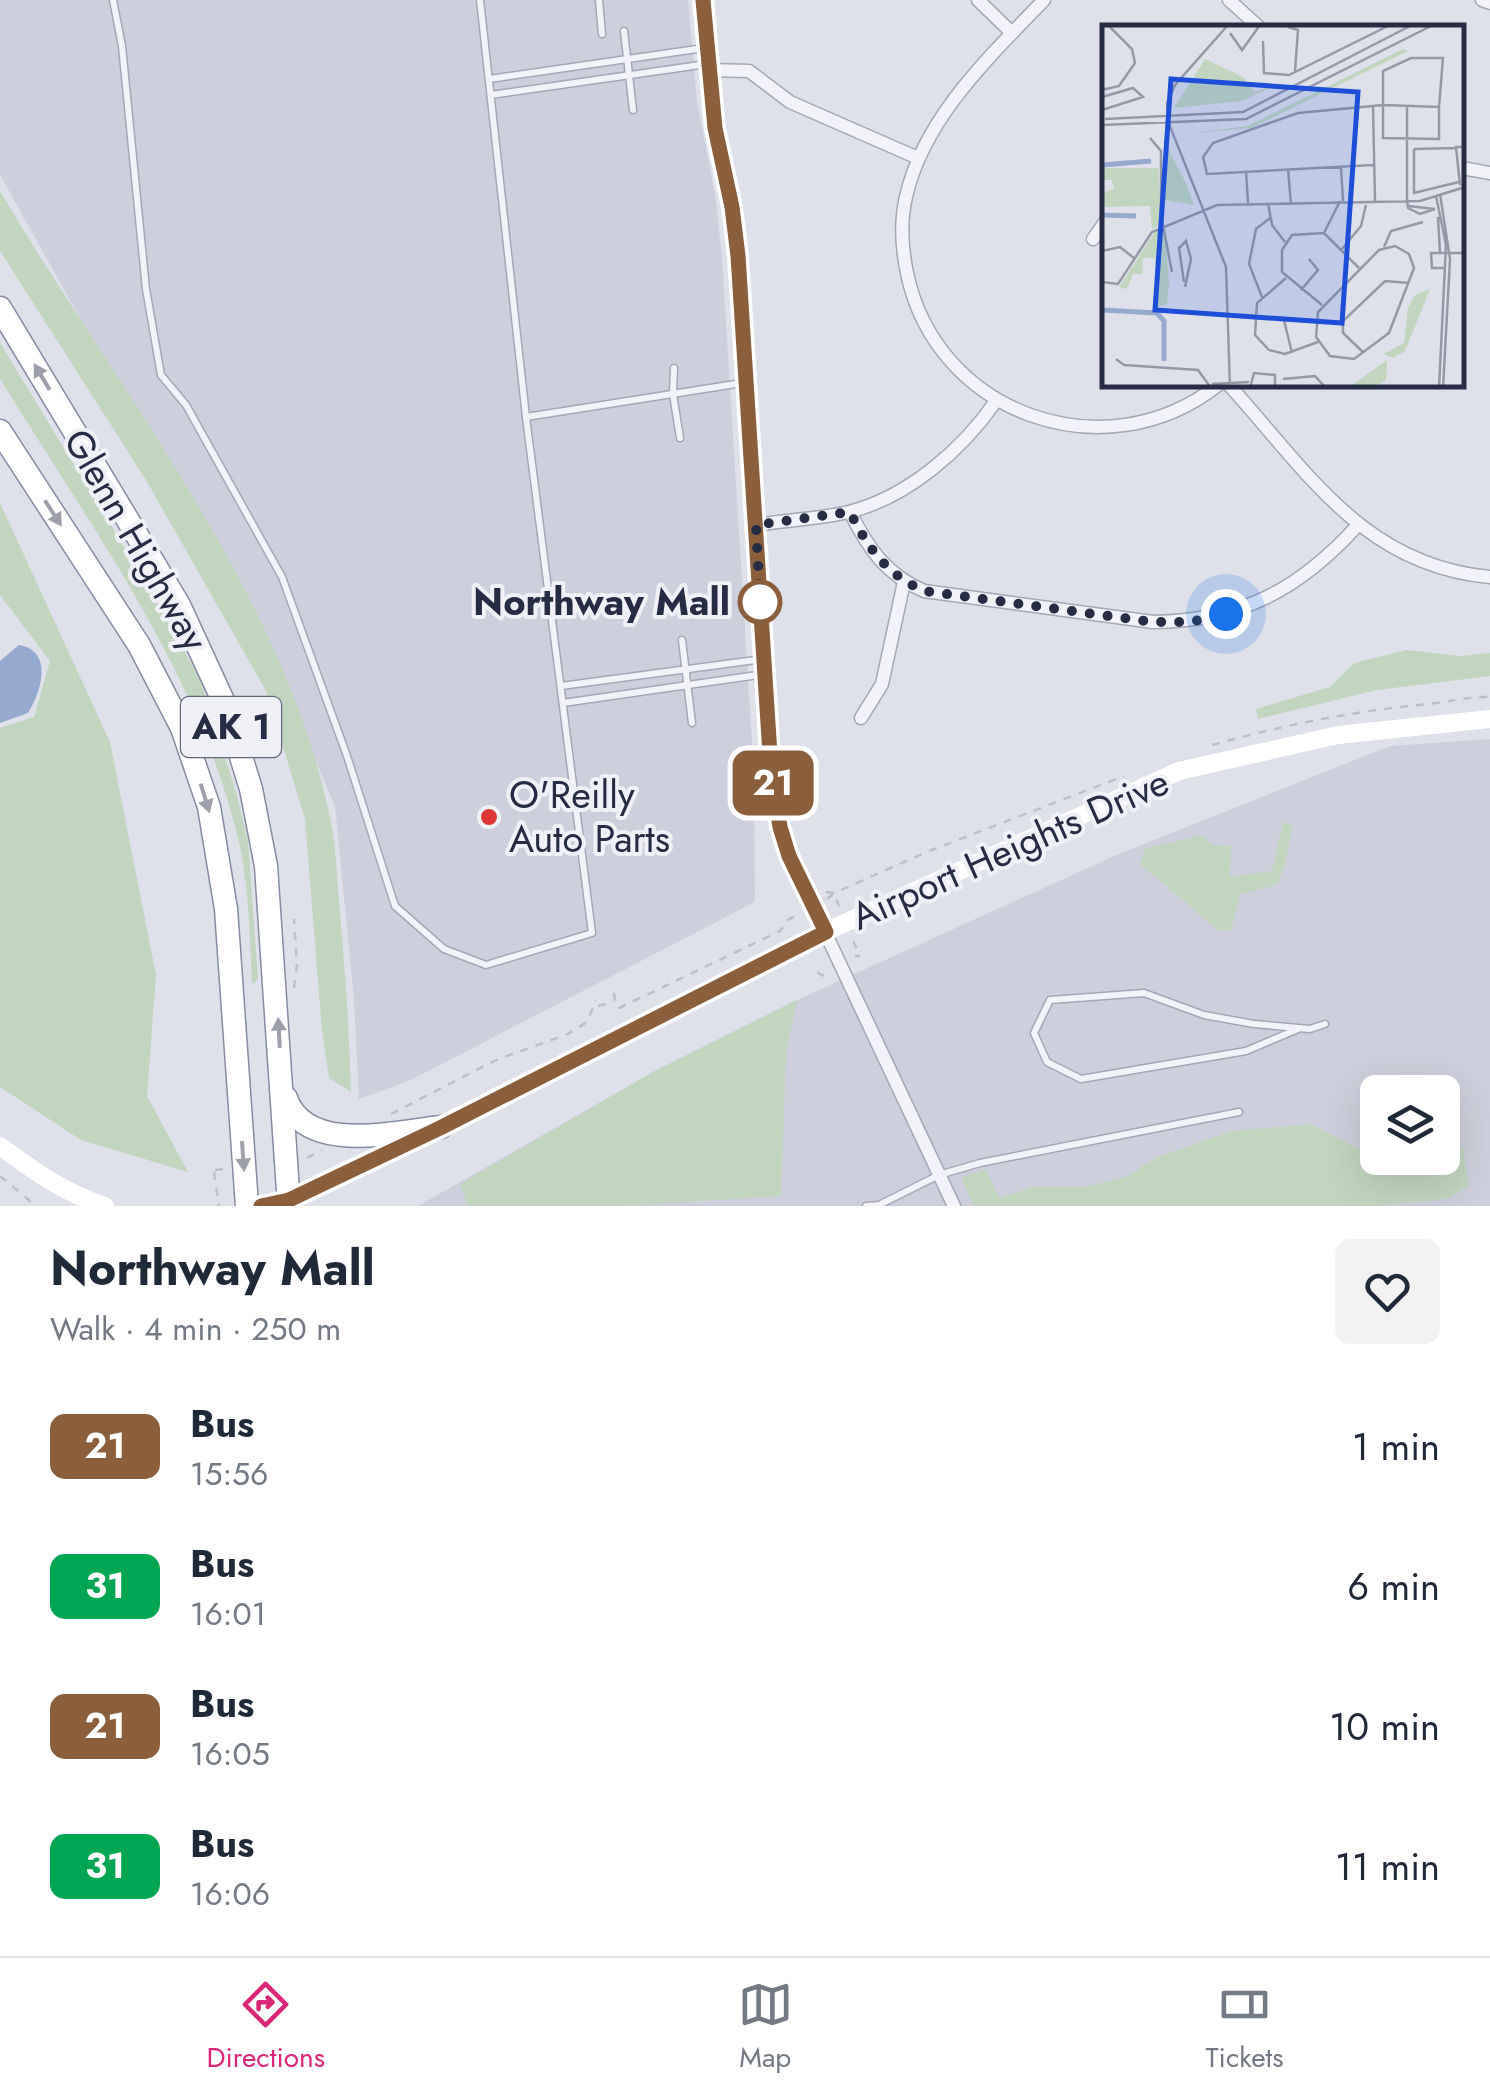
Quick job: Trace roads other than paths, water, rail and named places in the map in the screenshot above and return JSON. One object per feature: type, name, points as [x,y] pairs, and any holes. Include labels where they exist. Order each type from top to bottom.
[{"type":"highway","name":"Glenn Highway","points":[[0,308],[179,604],[224,704],[251,789],[266,866],[289,1203]]},
{"type":"highway","name":"Glenn Highway","points":[[0,431],[139,645],[182,728],[209,807],[226,909],[246,1206]]},
{"type":"highway","points":[[282,1085],[289,1108],[300,1121],[332,1134],[353,1136],[440,1128]]},
{"type":"street","points":[[702,0],[715,128],[732,207],[771,770],[780,827],[789,856],[954,1206]]},
{"type":"street","points":[[978,0],[1012,33]]},
{"type":"street","points":[[1044,0],[940,119],[918,158],[905,200],[902,249],[911,294],[926,329],[948,360],[996,401],[1045,421],[1104,427],[1134,424],[1186,406],[1213,388]]},
{"type":"street","points":[[1229,0],[1257,25]]},
{"type":"street","points":[[1482,0],[1490,3]]},
{"type":"street","points":[[707,61],[749,71],[805,109],[918,158]]},
{"type":"street","points":[[1465,169],[1490,173]]},
{"type":"street","points":[[1093,240],[1102,226]]},
{"type":"street","points":[[1232,388],[1357,526],[1396,552],[1430,566],[1490,577]]},
{"type":"street","points":[[756,525],[850,512],[903,486],[945,459],[975,432],[996,401]]},
{"type":"street","points":[[850,512],[866,544],[904,582],[924,591],[1153,622],[1190,622],[1261,602],[1331,555],[1357,526]]},
{"type":"street","points":[[862,718],[882,684],[904,582]]},
{"type":"street","name":"Airport Heights Drive","points":[[261,1206],[289,1203],[826,932],[1180,771],[1338,735],[1490,719]]},
{"type":"street","points":[[0,1146],[75,1197],[104,1206]]},
{"type":"lane","points":[[113,0],[122,46],[146,288],[161,375],[186,406],[282,577],[347,756],[395,906],[444,948],[486,965],[592,934],[526,417],[480,0]]},
{"type":"lane","points":[[599,0],[602,34]]},
{"type":"lane","points":[[624,31],[633,110]]},
{"type":"lane","points":[[489,80],[627,60],[707,61]]},
{"type":"lane","points":[[491,95],[707,61]]},
{"type":"lane","points":[[674,368],[673,394],[680,438]]},
{"type":"lane","points":[[526,417],[746,383]]},
{"type":"lane","points":[[682,640],[692,723]]},
{"type":"lane","points":[[563,703],[686,688],[764,666]]},
{"type":"lane","points":[[561,686],[764,666]]},
{"type":"lane","points":[[1298,1029],[1204,1015],[1144,994],[1050,1000],[1034,1033],[1046,1062],[1082,1079],[1246,1051],[1298,1029],[1325,1024]]},
{"type":"lane","points":[[866,1206],[879,1205],[939,1175],[980,1163],[1239,1112]]},
{"type":"water","points":[[19,645],[37,655],[41,664],[40,684],[28,713],[0,723],[0,661]]},
{"type":"place","name":"Northway Mall","points":[[760,602]]},
{"type":"place","name":"O'Reilly Auto Parts","points":[[489,817]]}]
